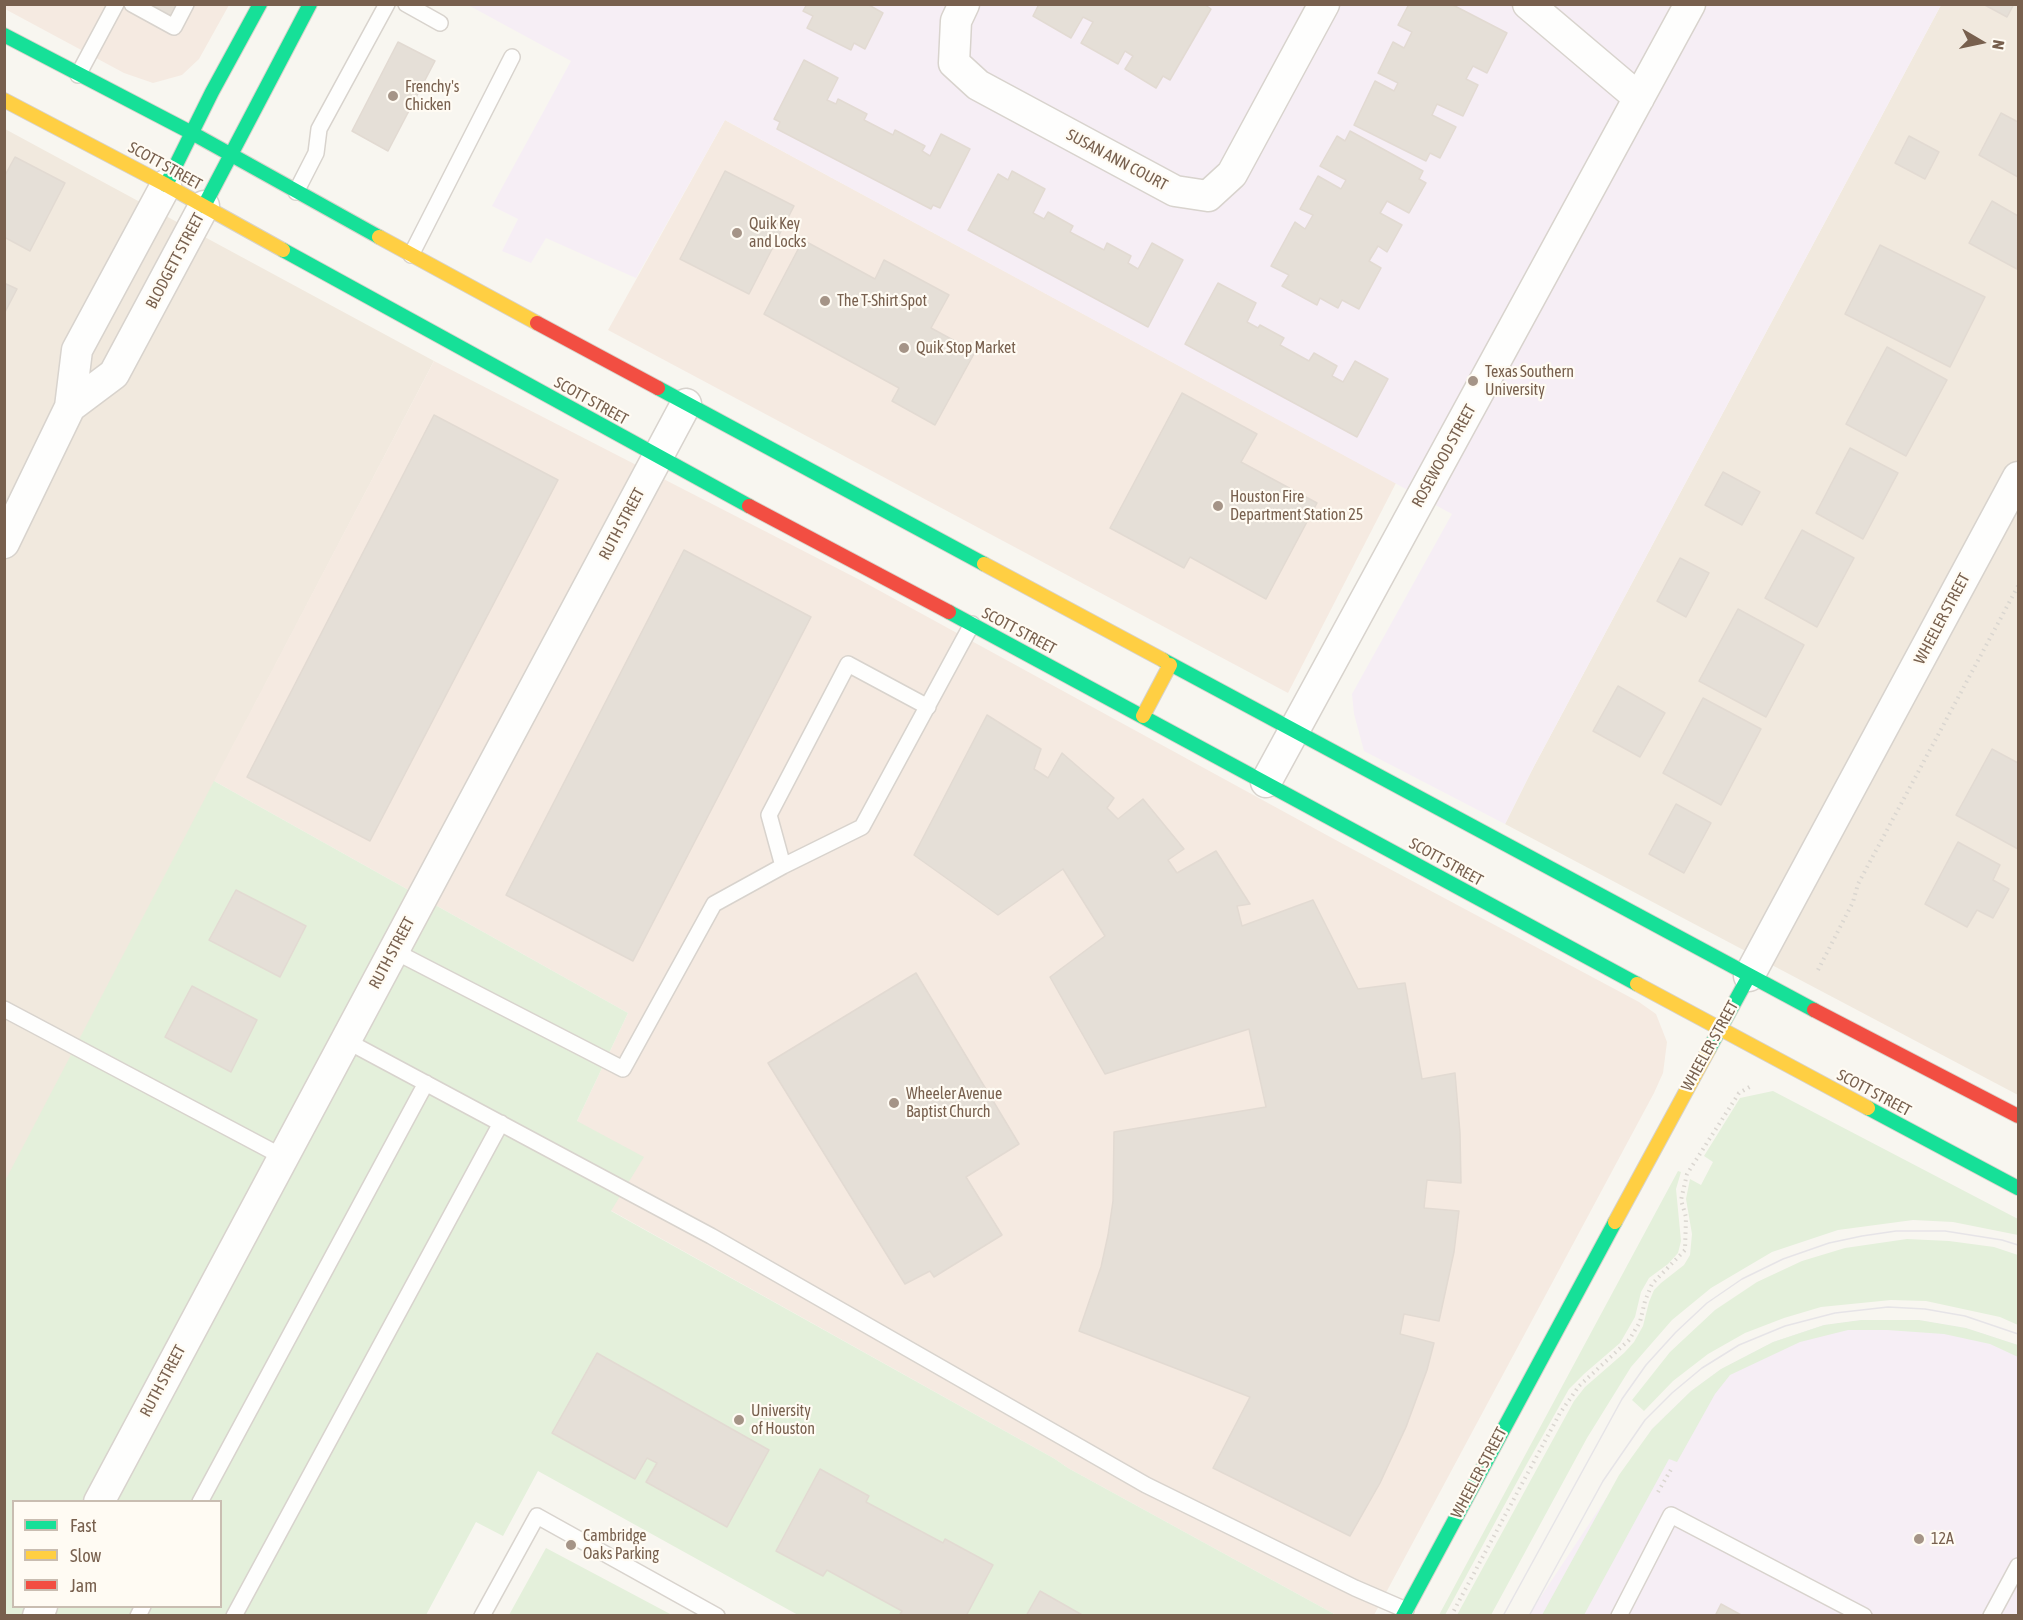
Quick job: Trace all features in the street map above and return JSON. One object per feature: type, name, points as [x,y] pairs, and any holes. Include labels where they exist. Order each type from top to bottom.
[{"type":"main road","name":"BLODGETT STREET","points":[[166,185],[260,4]]},
{"type":"main road","name":"BLODGETT STREET","points":[[204,206],[310,4]]},
{"type":"main road","points":[[4,35],[231,154],[411,255],[1294,732],[1749,976],[2019,1116]]},
{"type":"main road","name":"SCOTT STREET","points":[[4,100],[166,185],[658,457],[2019,1188]]},
{"type":"main road","points":[[1143,716],[1170,665]]},
{"type":"main road","name":"WHEELER STREET","points":[[1404,1613],[1749,976]]},
{"type":"street","name":"SUSAN ANN COURT","points":[[964,4],[956,21],[954,63],[978,85],[1175,191],[1208,196],[1232,174],[1324,4]]},
{"type":"street","points":[[1528,4],[1639,98]]},
{"type":"street","name":"ROSEWOOD STREET","points":[[1266,782],[1690,4]]},
{"type":"street","name":"BLODGETT STREET","points":[[4,543],[70,407],[77,350],[166,185]]},
{"type":"street","name":"BLODGETT STREET","points":[[70,407],[114,374],[204,206]]},
{"type":"street","name":"RUTH STREET","points":[[100,1500],[686,404]]},
{"type":"street","name":"WHEELER STREET","points":[[1749,976],[2019,477]]},
{"type":"lane","points":[[78,75],[116,4]]},
{"type":"lane","points":[[132,4],[174,27],[186,4]]},
{"type":"lane","points":[[297,192],[316,153],[319,129],[387,4]]},
{"type":"lane","points":[[406,4],[440,23]]},
{"type":"lane","points":[[411,255],[513,57]]},
{"type":"lane","points":[[394,951],[623,1069],[714,904],[783,866],[862,827],[972,624]]},
{"type":"lane","points":[[783,866],[770,815],[848,664],[928,706]]},
{"type":"lane","points":[[4,1010],[283,1157]]},
{"type":"lane","points":[[345,1040],[711,1236],[1146,1485],[1404,1613]]},
{"type":"lane","points":[[201,1500],[426,1083]]},
{"type":"lane","points":[[234,1616],[501,1123]]},
{"type":"lane","points":[[1619,1616],[1671,1515],[1864,1616]]},
{"type":"lane","points":[[482,1616],[537,1516],[717,1616]]},
{"type":"lane","points":[[1991,1616],[2019,1566]]},
{"type":"path","points":[[1818,970],[1853,902],[1858,885],[2019,586]]},
{"type":"path","points":[[1451,1616],[1560,1413],[1579,1386],[1629,1340],[1640,1323],[1652,1284],[1685,1250],[1686,1217],[1681,1200],[1687,1174],[1739,1093],[1758,1082]]},
{"type":"shaded area","points":[[4,5],[229,5],[199,59],[182,75],[153,83],[124,73],[5,9]]},
{"type":"shaded area","name":"Texas Southern University","points":[[468,5],[1941,5],[1505,824],[1364,751],[1354,714],[1352,694],[1452,514],[725,120],[636,278],[546,238],[531,263],[502,251],[518,219],[492,206],[571,61]]},
{"type":"shaded area","points":[[1941,5],[2018,5],[2018,1095],[1505,824]]},
{"type":"shaded area","points":[[725,120],[1396,483],[1288,693],[608,330]]},
{"type":"shaded area","points":[[5,129],[434,361],[5,1183]]},
{"type":"shaded area","points":[[434,361],[860,580],[1343,844],[1639,1002],[1656,1014],[1667,1042],[1663,1073],[1654,1093],[1374,1615],[1336,1615],[1068,1468],[610,1210],[577,1121],[628,1013],[214,781]]},
{"type":"shaded area","name":"12A","points":[[1861,1320],[1919,1320],[1966,1328],[2018,1345],[2018,1615],[1528,1616],[1652,1429],[1691,1391],[1721,1369],[1773,1342],[1824,1325]]},
{"type":"green space","points":[[214,781],[628,1013],[577,1121],[644,1157],[611,1211],[1068,1468],[1336,1615],[798,1615],[538,1471],[503,1536],[476,1522],[426,1615],[5,1615],[4,1183]]},
{"type":"green space","points":[[1773,1091],[2018,1219],[2018,1235],[1953,1222],[1913,1220],[1838,1230],[1772,1252],[1711,1288],[1672,1320],[1631,1367],[1587,1438],[1491,1615],[1457,1615],[1574,1401],[1585,1387],[1634,1342],[1643,1326],[1654,1290],[1684,1265],[1690,1255],[1692,1234],[1686,1199],[1690,1179],[1701,1185],[1713,1162],[1704,1156],[1740,1098]]},
{"type":"green space","points":[[1678,1171],[1681,1172],[1676,1189],[1681,1241],[1678,1253],[1668,1264],[1649,1278],[1641,1292],[1635,1317],[1620,1343],[1569,1389],[1445,1615],[1439,1615]]},
{"type":"green space","points":[[1907,1239],[1949,1241],[1994,1247],[2018,1255],[2018,1325],[2000,1317],[1926,1301],[1891,1300],[1821,1307],[1745,1333],[1708,1354],[1673,1381],[1644,1411],[1632,1400],[1670,1352],[1715,1310],[1757,1282],[1802,1261],[1845,1248]]},
{"type":"green space","points":[[1861,1320],[1919,1320],[1966,1328],[2018,1345],[2018,1357],[1990,1344],[1944,1334],[1848,1330],[1800,1342],[1730,1375],[1715,1394],[1677,1462],[1669,1459],[1584,1615],[1542,1615],[1619,1475],[1652,1429],[1691,1391],[1721,1369],[1773,1342],[1824,1325]]},
{"type":"green space","points":[[546,1548],[672,1615],[509,1615]]},
{"type":"building","points":[[140,4],[178,4],[169,21]]},
{"type":"building","points":[[807,4],[867,4],[883,13],[865,49],[854,43],[851,50],[807,28],[813,16],[803,11]]},
{"type":"building","points":[[1039,4],[1204,4],[1211,9],[1170,80],[1163,76],[1156,88],[1125,69],[1133,56],[1125,51],[1118,64],[1081,43],[1093,22],[1083,17],[1071,38],[1033,16]]},
{"type":"building","points":[[1409,4],[1451,4],[1507,33],[1487,73],[1473,66],[1466,79],[1478,85],[1463,116],[1437,104],[1432,115],[1456,127],[1440,158],[1430,153],[1426,161],[1354,125],[1375,81],[1394,91],[1398,83],[1378,73],[1393,42],[1404,48],[1412,32],[1398,25]]},
{"type":"building","points":[[1983,4],[2014,4],[2007,17]]},
{"type":"building","name":"Frenchy's Chicken","points":[[398,42],[435,61],[388,151],[352,131]]},
{"type":"building","points":[[804,60],[838,78],[827,100],[836,104],[838,99],[867,114],[864,120],[893,135],[895,130],[925,146],[922,151],[930,156],[941,134],[970,149],[940,208],[933,205],[931,209],[777,129],[780,122],[774,119]]},
{"type":"building","points":[[2001,113],[2018,122],[2018,177],[1979,155]]},
{"type":"building","points":[[1350,131],[1423,171],[1419,179],[1426,183],[1409,213],[1387,201],[1380,213],[1402,225],[1387,252],[1378,246],[1369,261],[1381,268],[1359,309],[1342,300],[1338,308],[1320,298],[1317,305],[1282,286],[1289,275],[1271,266],[1295,222],[1305,229],[1313,215],[1300,209],[1318,176],[1341,189],[1346,180],[1320,166],[1337,136],[1345,141]]},
{"type":"building","points":[[1909,136],[1939,152],[1925,179],[1895,163]]},
{"type":"building","points":[[15,157],[65,183],[30,251],[4,237],[4,177]]},
{"type":"building","name":"Quik Key and Locks","points":[[725,171],[794,206],[749,294],[680,259]]},
{"type":"building","points":[[1012,171],[1045,189],[1033,213],[1044,219],[1048,212],[1073,226],[1070,232],[1104,250],[1107,243],[1131,256],[1128,263],[1138,269],[1152,243],[1183,260],[1148,327],[968,230],[998,174],[1008,180]]},
{"type":"building","points":[[1992,201],[2018,216],[2017,269],[1969,243]]},
{"type":"building","points":[[803,240],[875,279],[884,260],[949,295],[931,328],[975,352],[935,425],[892,401],[899,388],[764,314]]},
{"type":"building","points":[[1880,245],[1985,297],[1950,367],[1845,314]]},
{"type":"building","points":[[4,283],[17,289],[4,314]]},
{"type":"building","points":[[1218,283],[1256,303],[1247,322],[1258,328],[1260,325],[1284,338],[1280,345],[1309,361],[1314,353],[1337,366],[1332,376],[1343,382],[1355,361],[1388,379],[1357,437],[1185,344]]},
{"type":"building","points":[[1887,347],[1947,380],[1906,456],[1846,424]]},
{"type":"building","points":[[1182,393],[1257,434],[1241,462],[1317,503],[1266,599],[1190,557],[1184,568],[1110,528]]},
{"type":"building","points":[[434,415],[558,480],[370,841],[247,777]]},
{"type":"building","points":[[1850,448],[1898,473],[1863,539],[1816,513]]},
{"type":"building","points":[[1723,472],[1760,492],[1742,525],[1705,505]]},
{"type":"building","points":[[1802,530],[1854,558],[1817,627],[1765,598]]},
{"type":"building","points":[[684,550],[811,617],[633,961],[506,895]]},
{"type":"building","points":[[1680,558],[1709,573],[1686,617],[1657,601]]},
{"type":"building","points":[[1738,609],[1804,645],[1766,717],[1699,681]]},
{"type":"building","points":[[1618,686],[1665,713],[1640,757],[1593,731]]},
{"type":"building","points":[[1703,698],[1761,729],[1721,805],[1663,773]]},
{"type":"building","points":[[987,715],[1041,749],[1034,769],[1048,778],[1062,753],[1114,798],[1107,808],[1118,819],[1143,799],[1184,849],[1168,860],[1177,873],[1216,851],[1250,904],[1237,906],[1242,926],[1313,900],[1358,989],[1405,983],[1422,1079],[1455,1073],[1461,1183],[1427,1180],[1424,1208],[1459,1211],[1454,1252],[1439,1321],[1404,1314],[1400,1334],[1434,1343],[1427,1370],[1406,1427],[1380,1483],[1350,1536],[1213,1468],[1250,1397],[1079,1331],[1101,1267],[1108,1235],[1113,1201],[1114,1132],[1266,1107],[1249,1029],[1105,1074],[1050,977],[1105,936],[1063,869],[998,915],[914,855]]},
{"type":"building","points":[[1992,749],[2018,763],[2018,849],[1956,815]]},
{"type":"building","points":[[1676,804],[1711,823],[1684,873],[1649,854]]},
{"type":"building","points":[[1958,842],[2000,865],[1993,880],[2009,889],[1993,918],[1977,910],[1967,927],[1925,904]]},
{"type":"building","points":[[236,890],[306,926],[280,977],[209,940]]},
{"type":"building","name":"Wheeler Avenue Baptist Church","points":[[916,973],[1019,1144],[966,1177],[1002,1235],[934,1277],[930,1271],[905,1284],[768,1063]]},
{"type":"building","points":[[192,986],[257,1020],[231,1072],[165,1037]]},
{"type":"building","points":[[597,1353],[769,1450],[727,1527],[646,1482],[657,1463],[647,1458],[635,1479],[552,1433]]},
{"type":"building","points":[[820,1469],[869,1496],[866,1502],[943,1543],[945,1539],[993,1565],[966,1616],[899,1616],[902,1611],[827,1570],[823,1576],[776,1551]]},
{"type":"building","points":[[1040,1591],[1084,1616],[1026,1616]]},
{"type":"building","points":[[1721,1604],[1743,1616],[1715,1616]]},
{"type":"tram line","points":[[1503,1616],[1622,1399],[1646,1365],[1707,1303],[1742,1279],[1783,1259],[1829,1243],[1862,1236],[1896,1231],[1945,1231],[2002,1240],[2018,1245]]},
{"type":"tram line","points":[[1529,1616],[1603,1481],[1645,1420],[1702,1368],[1739,1345],[1785,1326],[1835,1313],[1888,1307],[1925,1309],[1965,1316],[2018,1334]]},
{"type":"traffic: fast","points":[[166,185],[212,92],[260,4]]},
{"type":"traffic: fast","points":[[204,206],[310,4]]},
{"type":"traffic: fast","points":[[4,35],[192,133],[379,237]]},
{"type":"traffic: fast","points":[[283,250],[749,506]]},
{"type":"traffic: fast","points":[[658,388],[984,564]]},
{"type":"traffic: fast","points":[[949,612],[1637,984]]},
{"type":"traffic: fast","points":[[1163,660],[1814,1010]]},
{"type":"traffic: fast","points":[[1709,1049],[1749,976]]},
{"type":"traffic: fast","points":[[1868,1108],[2018,1188]]},
{"type":"traffic: fast","points":[[1403,1616],[1615,1222]]},
{"type":"traffic: slow","points":[[4,100],[166,185],[283,250]]},
{"type":"traffic: slow","points":[[379,237],[537,323]]},
{"type":"traffic: slow","points":[[984,564],[1163,660]]},
{"type":"traffic: slow","points":[[1143,716],[1170,665]]},
{"type":"traffic: slow","points":[[1637,984],[1868,1108]]},
{"type":"traffic: slow","points":[[1615,1222],[1709,1049]]},
{"type":"traffic: jam","points":[[537,323],[658,388]]},
{"type":"traffic: jam","points":[[749,506],[949,612]]},
{"type":"traffic: jam","points":[[1814,1010],[2018,1116]]},
{"type":"place","name":"Frenchy's Chicken","points":[[393,96]]},
{"type":"place","name":"Quik Key and Locks","points":[[737,233]]},
{"type":"place","name":"The T-Shirt Spot","points":[[825,301]]},
{"type":"place","name":"Quik Stop Market","points":[[904,348]]},
{"type":"place","name":"Texas Southern University","points":[[1473,381]]},
{"type":"place","name":"Houston Fire Department Station 25","points":[[1218,506]]},
{"type":"place","name":"Wheeler Avenue Baptist Church","points":[[894,1103]]},
{"type":"place","name":"University of Houston","points":[[739,1420]]},
{"type":"place","name":"12A","points":[[1919,1539]]},
{"type":"place","name":"Cambridge Oaks Parking","points":[[571,1545]]}]
